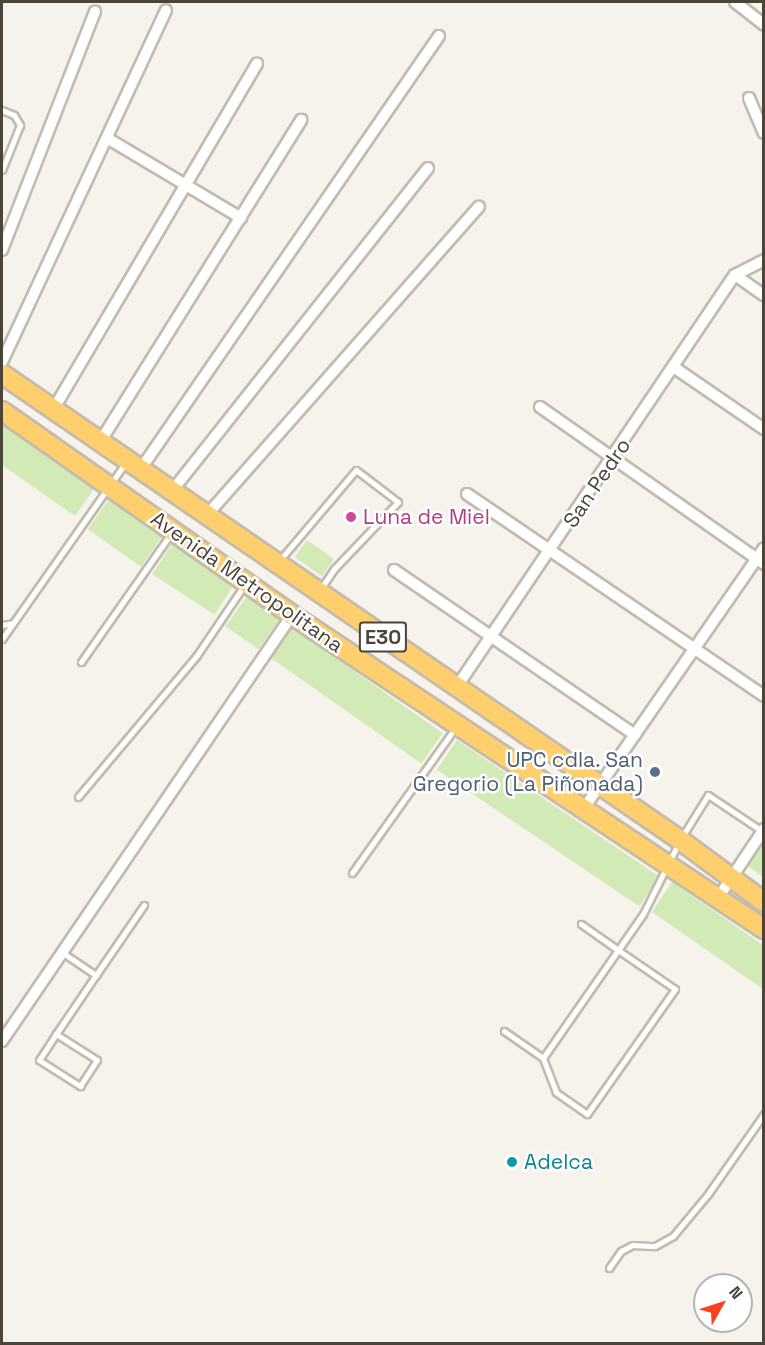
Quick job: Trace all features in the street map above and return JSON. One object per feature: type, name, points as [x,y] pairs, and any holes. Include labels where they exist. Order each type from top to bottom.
[{"type":"highway","name":"E30","points":[[2,374],[680,840],[764,902]]},
{"type":"highway","name":"Avenida Metropolitana","points":[[2,411],[292,615],[764,929]]},
{"type":"street","points":[[735,2],[764,26]]},
{"type":"street","points":[[2,362],[166,10]]},
{"type":"street","points":[[2,250],[95,11]]},
{"type":"street","points":[[133,465],[439,36]]},
{"type":"street","points":[[52,410],[257,64]]},
{"type":"street","points":[[748,98],[764,133]]},
{"type":"street","points":[[100,442],[301,120]]},
{"type":"street","points":[[107,138],[241,218]]},
{"type":"street","points":[[172,491],[428,168]]},
{"type":"street","points":[[207,515],[479,207]]},
{"type":"street","points":[[764,260],[735,275],[764,295]]},
{"type":"street","name":"San Pedro","points":[[456,688],[675,368],[735,275]]},
{"type":"street","points":[[675,368],[764,429]]},
{"type":"street","points":[[540,406],[760,561]]},
{"type":"street","points":[[467,494],[764,696]]},
{"type":"street","points":[[584,808],[695,649],[760,561],[764,548]]},
{"type":"street","points":[[394,570],[635,735]]},
{"type":"street","points":[[2,1041],[292,615]]},
{"type":"street","points":[[717,898],[763,830]]},
{"type":"lane","points":[[2,110],[14,115],[20,125],[2,170]]},
{"type":"lane","points":[[2,639],[110,488],[133,465]]},
{"type":"lane","points":[[277,563],[356,470],[398,502],[333,569],[318,592]]},
{"type":"lane","points":[[81,662],[173,531]]},
{"type":"lane","points":[[78,797],[197,655],[246,583]]},
{"type":"lane","points":[[2,625],[13,623]]},
{"type":"lane","points":[[352,873],[457,724]]},
{"type":"lane","points":[[543,1058],[643,914],[666,865],[708,795],[763,830]]},
{"type":"lane","points":[[56,1034],[97,1060],[80,1086],[39,1060],[56,1034],[144,905]]},
{"type":"lane","points":[[504,1031],[543,1058],[556,1092],[587,1114],[675,989],[581,924]]},
{"type":"lane","points":[[63,953],[96,975]]},
{"type":"lane","points":[[609,1268],[621,1251],[633,1245],[655,1246],[673,1236],[708,1194],[764,1114]]},
{"type":"green space","points":[[2,420],[96,486],[75,516],[2,465]]},
{"type":"green space","points":[[109,499],[162,536],[141,567],[88,529]]},
{"type":"green space","points":[[307,540],[334,559],[322,576],[295,557]]},
{"type":"green space","points":[[172,544],[234,584],[214,614],[152,574]]},
{"type":"green space","points":[[247,596],[280,619],[259,649],[226,626]]},
{"type":"green space","points":[[291,627],[443,733],[421,763],[270,657]]},
{"type":"green space","points":[[457,740],[659,876],[639,906],[437,770]]},
{"type":"green space","points":[[763,845],[763,877],[748,866]]},
{"type":"green space","points":[[672,882],[763,945],[763,989],[652,912]]},
{"type":"place","name":"Luna de Miel","points":[[351,517]]},
{"type":"place","name":"UPC cdla. San Gregorio (La Piñonada)","points":[[655,772]]},
{"type":"place","name":"Adelca","points":[[512,1162]]}]
